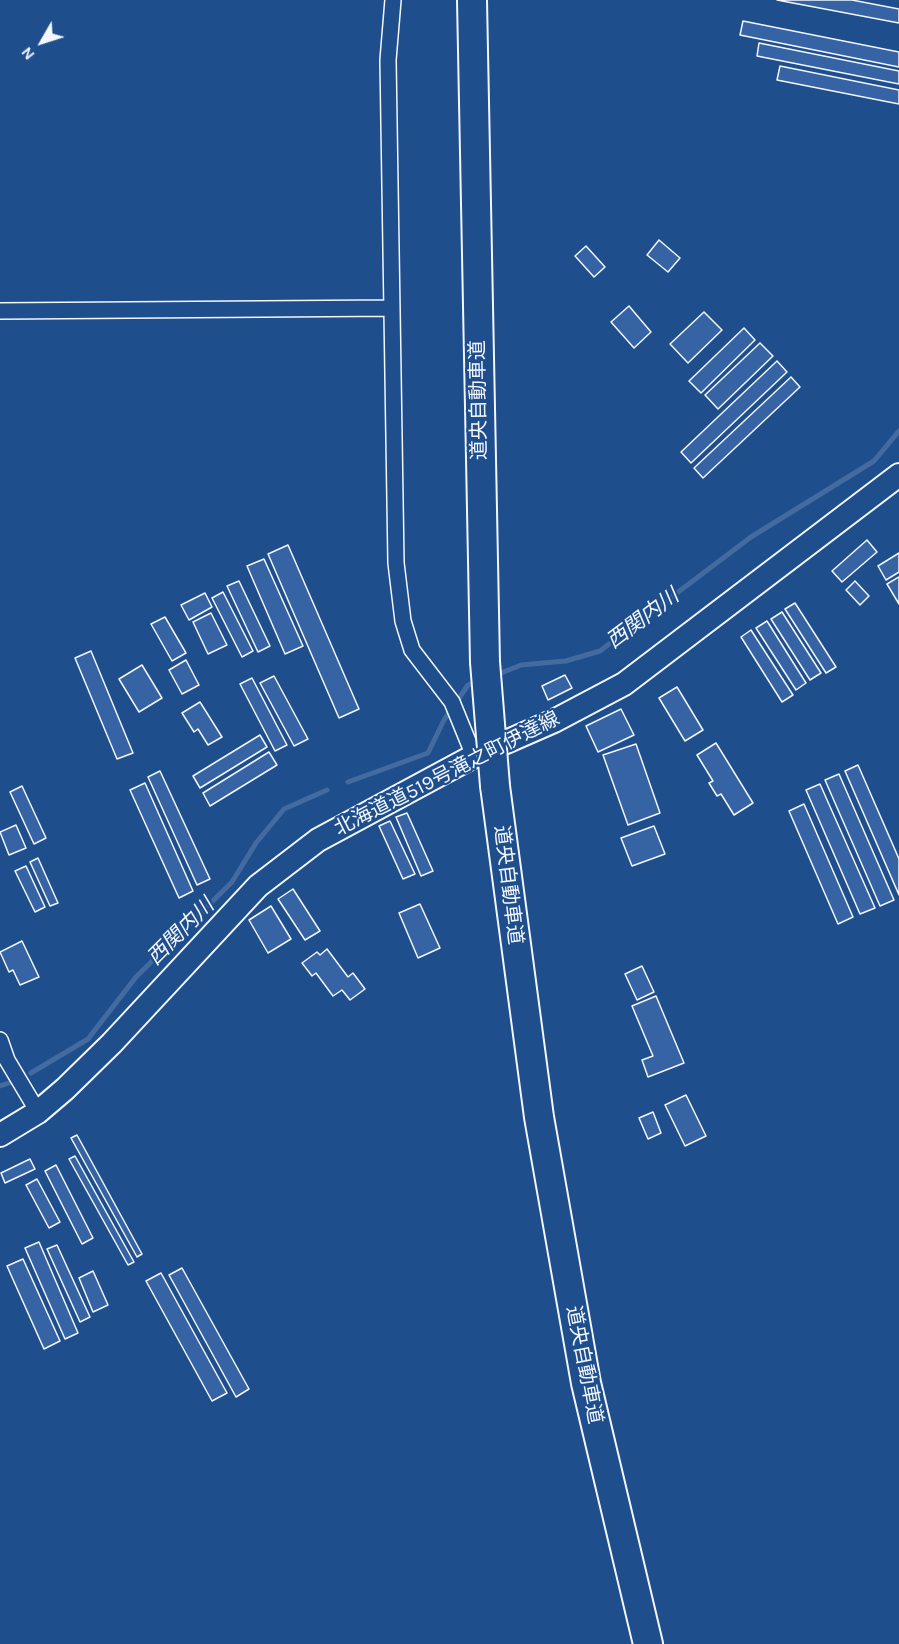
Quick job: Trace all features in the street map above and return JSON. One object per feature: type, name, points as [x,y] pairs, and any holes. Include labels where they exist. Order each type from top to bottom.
[{"type":"highway","name":"道央自動車道","points":[[472,0],[472,114],[485,662],[495,786],[539,1117],[586,1383],[648,1644]]},
{"type":"highway","name":"道央自動車道","points":[[472,114],[486,0]]},
{"type":"main road","name":"北海道道519号滝之町伊達線","points":[[0,1135],[38,1112],[112,1042],[258,886],[318,840],[474,756],[555,721],[624,684],[899,475]]},
{"type":"street","points":[[393,0],[388,60],[396,563],[403,621],[412,650],[452,702],[474,756]]},
{"type":"street","points":[[0,310],[392,308]]},
{"type":"street","points":[[0,1040],[7,1060],[38,1112]]},
{"type":"building","points":[[777,0],[852,0],[899,9],[899,23]]},
{"type":"building","points":[[743,21],[899,52],[899,67],[740,35]]},
{"type":"building","points":[[759,43],[899,71],[899,84],[757,56]]},
{"type":"building","points":[[780,66],[899,90],[899,104],[777,80]]},
{"type":"building","points":[[659,240],[680,258],[668,272],[647,255]]},
{"type":"building","points":[[586,246],[605,267],[594,277],[575,256]]},
{"type":"building","points":[[629,306],[651,332],[634,348],[611,322]]},
{"type":"building","points":[[704,312],[722,330],[688,363],[670,344]]},
{"type":"building","points":[[744,328],[755,340],[701,393],[689,381]]},
{"type":"building","points":[[760,343],[773,356],[718,409],[705,395]]},
{"type":"building","points":[[777,361],[787,372],[691,463],[681,452]]},
{"type":"building","points":[[791,377],[800,387],[703,478],[694,468]]},
{"type":"building","points":[[867,540],[877,552],[842,582],[832,571]]},
{"type":"building","points":[[288,545],[359,709],[339,718],[268,554]]},
{"type":"building","points":[[899,553],[899,572],[886,580],[878,566]]},
{"type":"building","points":[[264,559],[303,646],[285,654],[247,566]]},
{"type":"building","points":[[899,577],[899,604],[887,584]]},
{"type":"building","points":[[239,581],[270,646],[258,652],[227,586]]},
{"type":"building","points":[[855,581],[869,596],[860,605],[846,590]]},
{"type":"building","points":[[223,592],[253,651],[242,657],[212,598]]},
{"type":"building","points":[[205,593],[212,607],[189,620],[181,605]]},
{"type":"building","points":[[795,603],[836,667],[826,673],[785,609]]},
{"type":"building","points":[[782,612],[821,673],[810,680],[771,619]]},
{"type":"building","points":[[211,613],[227,645],[208,654],[193,622]]},
{"type":"building","points":[[165,617],[186,653],[172,661],[151,624]]},
{"type":"building","points":[[767,621],[806,683],[796,690],[756,628]]},
{"type":"building","points":[[751,630],[793,695],[782,702],[741,637]]},
{"type":"building","points":[[91,651],[133,753],[117,759],[75,658]]},
{"type":"building","points":[[186,660],[199,685],[182,694],[169,670]]},
{"type":"building","points":[[142,665],[162,698],[139,712],[119,679]]},
{"type":"building","points":[[565,675],[572,688],[548,700],[542,686]]},
{"type":"building","points":[[274,676],[308,739],[294,746],[260,683]]},
{"type":"building","points":[[252,678],[287,745],[275,751],[240,684]]},
{"type":"building","points":[[677,687],[703,730],[685,741],[659,698]]},
{"type":"building","points":[[200,702],[222,737],[208,745],[198,729],[194,732],[182,713]]},
{"type":"building","points":[[621,709],[634,735],[598,752],[586,726]]},
{"type":"building","points":[[260,735],[267,747],[200,788],[193,776]]},
{"type":"building","points":[[716,743],[753,803],[734,815],[721,794],[717,796],[709,783],[713,781],[697,755]]},
{"type":"building","points":[[636,744],[660,813],[628,825],[603,755]]},
{"type":"building","points":[[269,752],[277,765],[210,806],[203,793]]},
{"type":"building","points":[[858,765],[899,859],[899,895],[845,771]]},
{"type":"building","points":[[160,771],[210,879],[197,885],[148,777]]},
{"type":"building","points":[[839,774],[894,900],[880,906],[825,780]]},
{"type":"building","points":[[145,783],[193,891],[179,898],[130,790]]},
{"type":"building","points":[[820,784],[875,908],[860,914],[806,790]]},
{"type":"building","points":[[22,786],[46,838],[34,844],[10,792]]},
{"type":"building","points":[[804,804],[853,917],[838,924],[789,811]]},
{"type":"building","points":[[407,813],[433,871],[421,876],[396,817]]},
{"type":"building","points":[[390,821],[415,874],[403,879],[379,826]]},
{"type":"building","points":[[16,825],[26,848],[9,855],[0,832]]},
{"type":"building","points":[[654,826],[665,854],[632,866],[621,838]]},
{"type":"building","points":[[38,858],[58,903],[50,906],[30,862]]},
{"type":"building","points":[[26,866],[45,907],[35,912],[15,871]]},
{"type":"building","points":[[293,889],[320,931],[305,940],[278,899]]},
{"type":"building","points":[[420,904],[440,948],[418,958],[399,913]]},
{"type":"building","points":[[271,906],[291,939],[268,953],[249,920]]},
{"type":"building","points":[[22,941],[39,977],[20,985],[13,970],[9,972],[0,952]]},
{"type":"building","points":[[327,949],[348,977],[353,973],[365,989],[350,1000],[342,990],[333,996],[316,973],[312,976],[302,963],[317,952],[320,955]]},
{"type":"building","points":[[642,966],[654,992],[637,1000],[625,974]]},
{"type":"building","points":[[656,996],[684,1063],[648,1077],[642,1060],[653,1056],[632,1006]]},
{"type":"building","points":[[686,1095],[706,1136],[685,1146],[665,1105]]},
{"type":"building","points":[[653,1112],[661,1133],[648,1139],[639,1118]]},
{"type":"building","points":[[77,1135],[142,1254],[137,1257],[71,1138]]},
{"type":"building","points":[[75,1156],[134,1262],[128,1265],[69,1159]]},
{"type":"building","points":[[30,1159],[35,1169],[5,1183],[1,1173]]},
{"type":"building","points":[[56,1165],[93,1238],[82,1244],[45,1171]]},
{"type":"building","points":[[37,1179],[60,1222],[49,1228],[26,1185]]},
{"type":"building","points":[[39,1242],[78,1333],[65,1339],[25,1248]]},
{"type":"building","points":[[57,1245],[90,1317],[80,1322],[47,1249]]},
{"type":"building","points":[[23,1259],[60,1341],[44,1349],[7,1266]]},
{"type":"building","points":[[182,1268],[249,1389],[236,1397],[169,1275]]},
{"type":"building","points":[[93,1271],[108,1305],[93,1312],[79,1278]]},
{"type":"building","points":[[161,1273],[227,1393],[212,1401],[146,1281]]},
{"type":"waterway","name":"西関内川","points":[[496,675],[521,665],[566,661],[600,651],[751,537],[874,461],[899,431]]},
{"type":"waterway","name":"西関内川","points":[[348,782],[428,753],[444,720],[468,685],[479,681]]},
{"type":"waterway","name":"西関内川","points":[[31,1073],[88,1039],[136,977],[232,882],[256,843],[284,809],[327,790]]},
{"type":"waterway","name":"西関内川","points":[[0,1086],[9,1083]]}]
